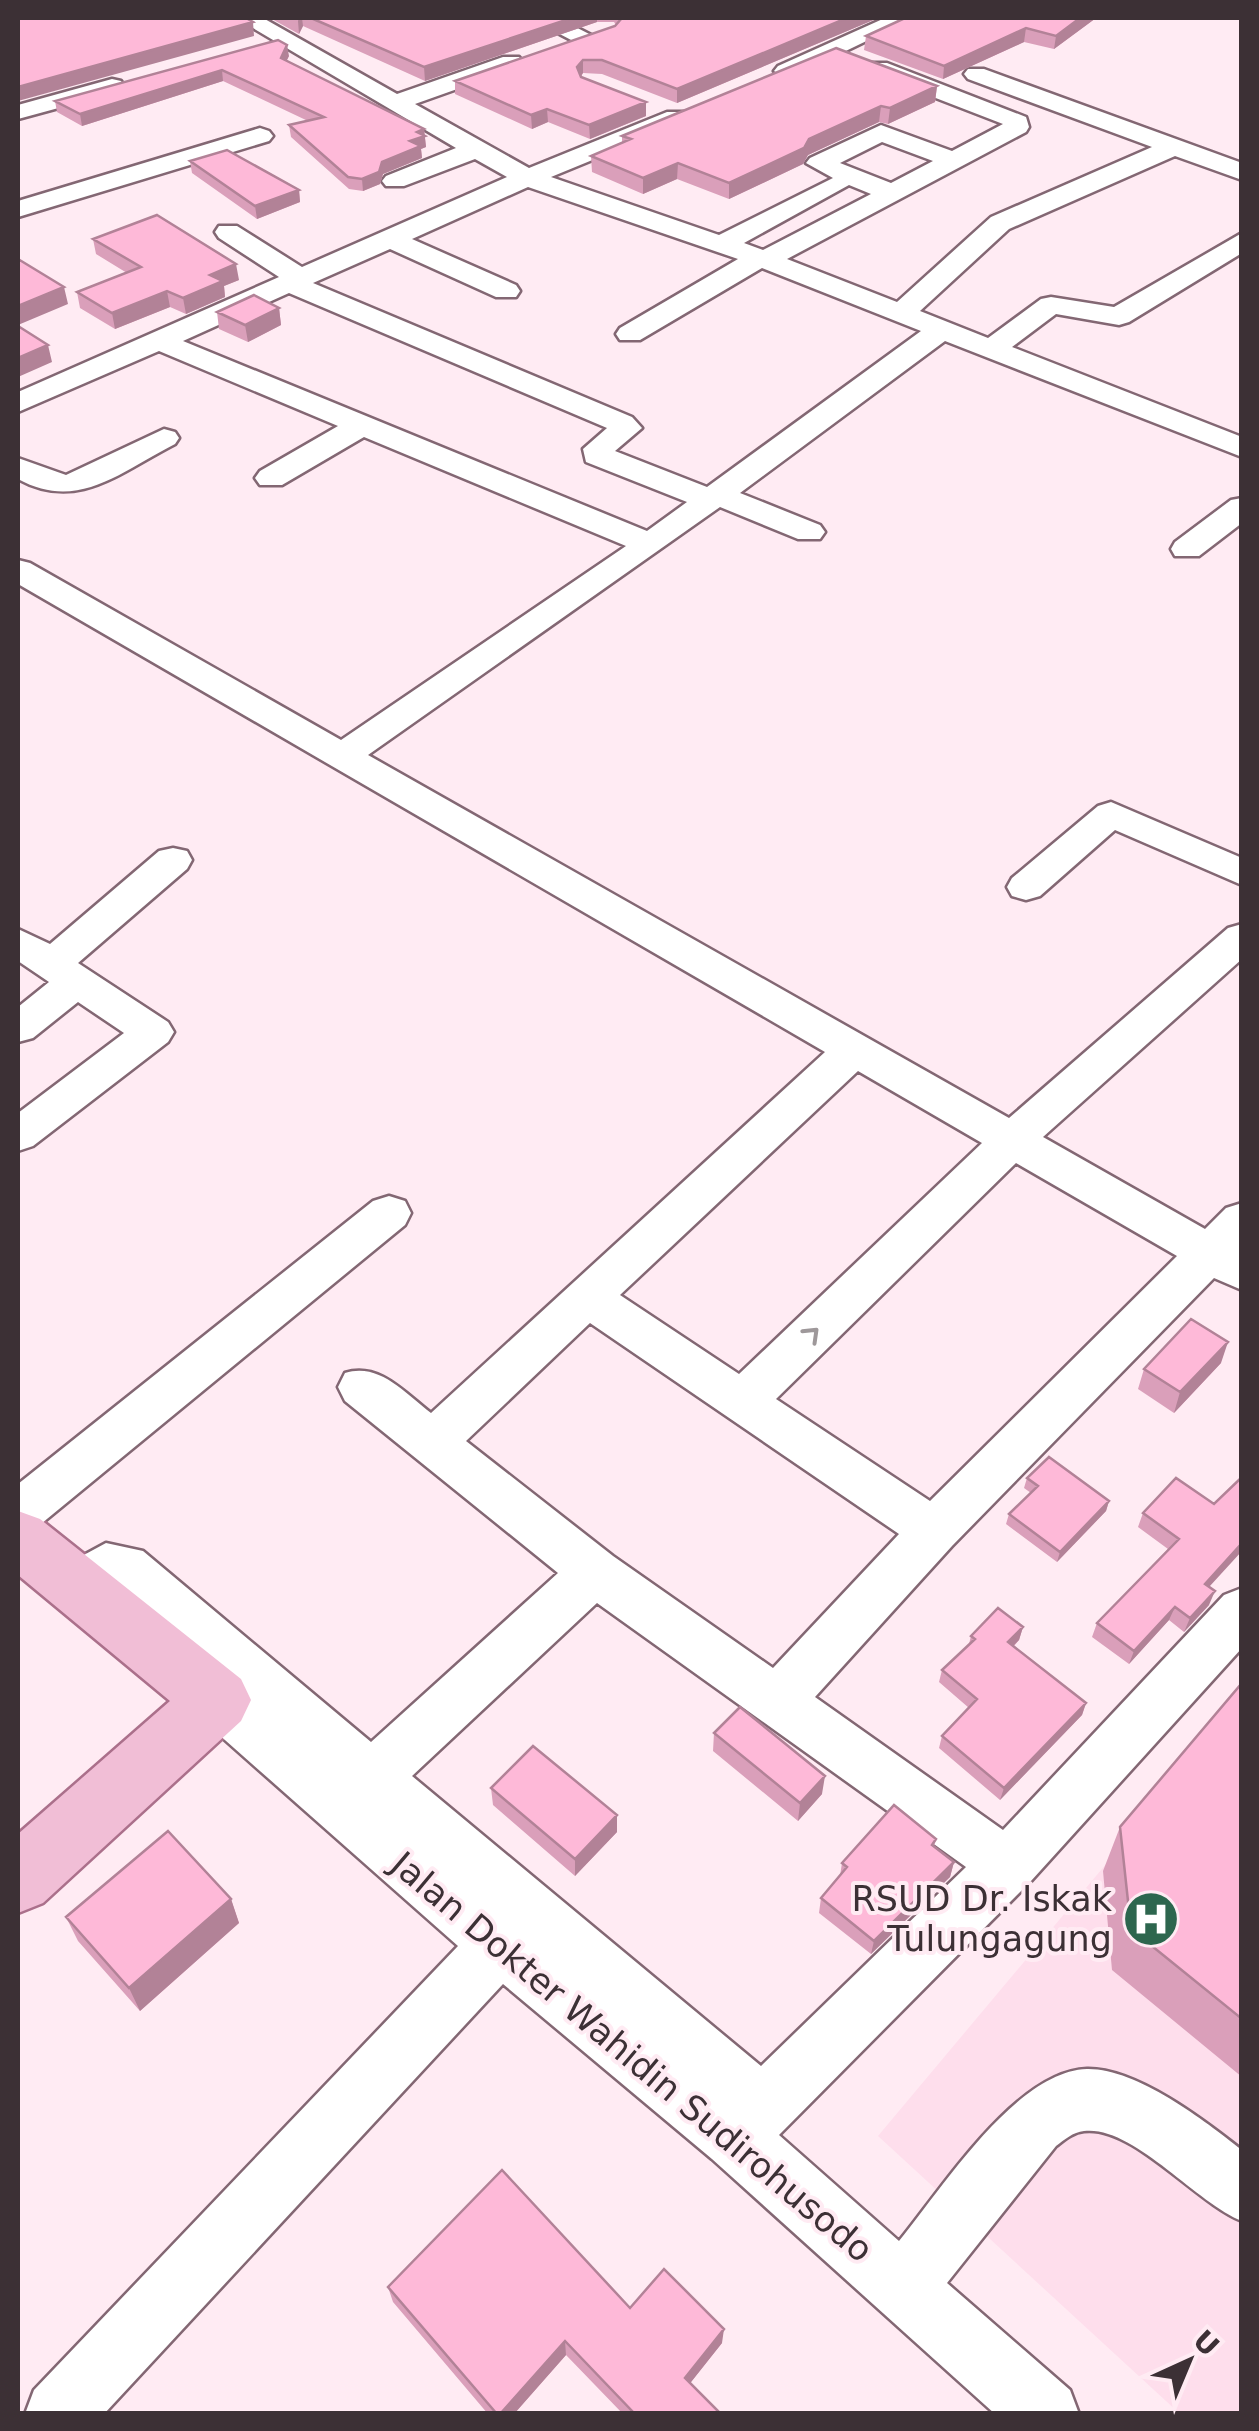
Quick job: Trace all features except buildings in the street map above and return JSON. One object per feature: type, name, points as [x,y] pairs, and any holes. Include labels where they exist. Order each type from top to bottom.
[{"type":"main road","points":[[18,1538],[218,1700],[18,1879]]},
{"type":"street","points":[[247,18],[526,178],[763,259],[940,330],[1236,440]]},
{"type":"street","points":[[394,103],[594,34],[540,18]]},
{"type":"street","points":[[765,80],[902,18]]},
{"type":"street","points":[[871,35],[906,48]]},
{"type":"street","points":[[243,49],[281,39]]},
{"type":"street","points":[[630,334],[763,259],[1017,127],[1017,122],[835,51]]},
{"type":"street","points":[[960,68],[1242,172]]},
{"type":"street","points":[[18,112],[130,80]]},
{"type":"street","points":[[18,403],[526,178],[686,113],[643,103]]},
{"type":"street","points":[[889,192],[819,163],[881,133],[954,160]]},
{"type":"street","points":[[18,209],[260,136]]},
{"type":"street","points":[[901,314],[1000,223],[1174,147]]},
{"type":"street","points":[[394,181],[476,149]]},
{"type":"street","points":[[722,244],[836,185]]},
{"type":"street","points":[[228,232],[296,282],[627,428],[598,449],[598,455],[809,532]]},
{"type":"street","points":[[390,239],[506,291]]},
{"type":"street","points":[[991,349],[1051,305],[1121,315],[1242,241]]},
{"type":"street","points":[[342,756],[715,498],[940,330]]},
{"type":"street","points":[[161,342],[650,544]]},
{"type":"street","points":[[271,478],[362,425]]},
{"type":"street","points":[[18,467],[46,482],[70,485],[164,438]]},
{"type":"street","points":[[1187,548],[1242,507]]},
{"type":"street","points":[[18,570],[1012,1140],[1231,1249],[934,1531],[778,1700]]},
{"type":"street","points":[[1026,887],[1111,814],[1242,873]]},
{"type":"street","points":[[18,1028],[173,860]]},
{"type":"street","points":[[742,1402],[1012,1140],[1242,937]]},
{"type":"street","points":[[18,942],[153,1032],[18,1135]]},
{"type":"street","points":[[432,1442],[854,1048]]},
{"type":"street","points":[[18,1513],[389,1213]]},
{"type":"street","points":[[589,1298],[934,1531]]},
{"type":"street","points":[[362,1387],[595,1572],[981,1846]]},
{"type":"street","points":[[76,1586],[106,1565],[126,1566],[355,1792],[748,2122],[1011,1862],[1242,1611]]},
{"type":"street","points":[[355,1792],[595,1572]]},
{"type":"street","name":"Jalan Dokter Wahidin Sudirohusodo","points":[[218,1700],[355,1792],[500,1944],[748,2122],[903,2287],[1046,2414]]},
{"type":"street","points":[[58,2414],[500,1944]]},
{"type":"street","points":[[903,2287],[1034,2124],[1062,2106],[1092,2100],[1135,2116],[1200,2156],[1242,2190]]},
{"type":"shaded area","name":"RSUD Dr. Iskak Tulungagung","points":[[1241,1703],[1241,2413],[1179,2413],[878,2136]]},
{"type":"place","name":"RSUD Dr. Iskak Tulungagung","points":[[1151,1919]]}]
